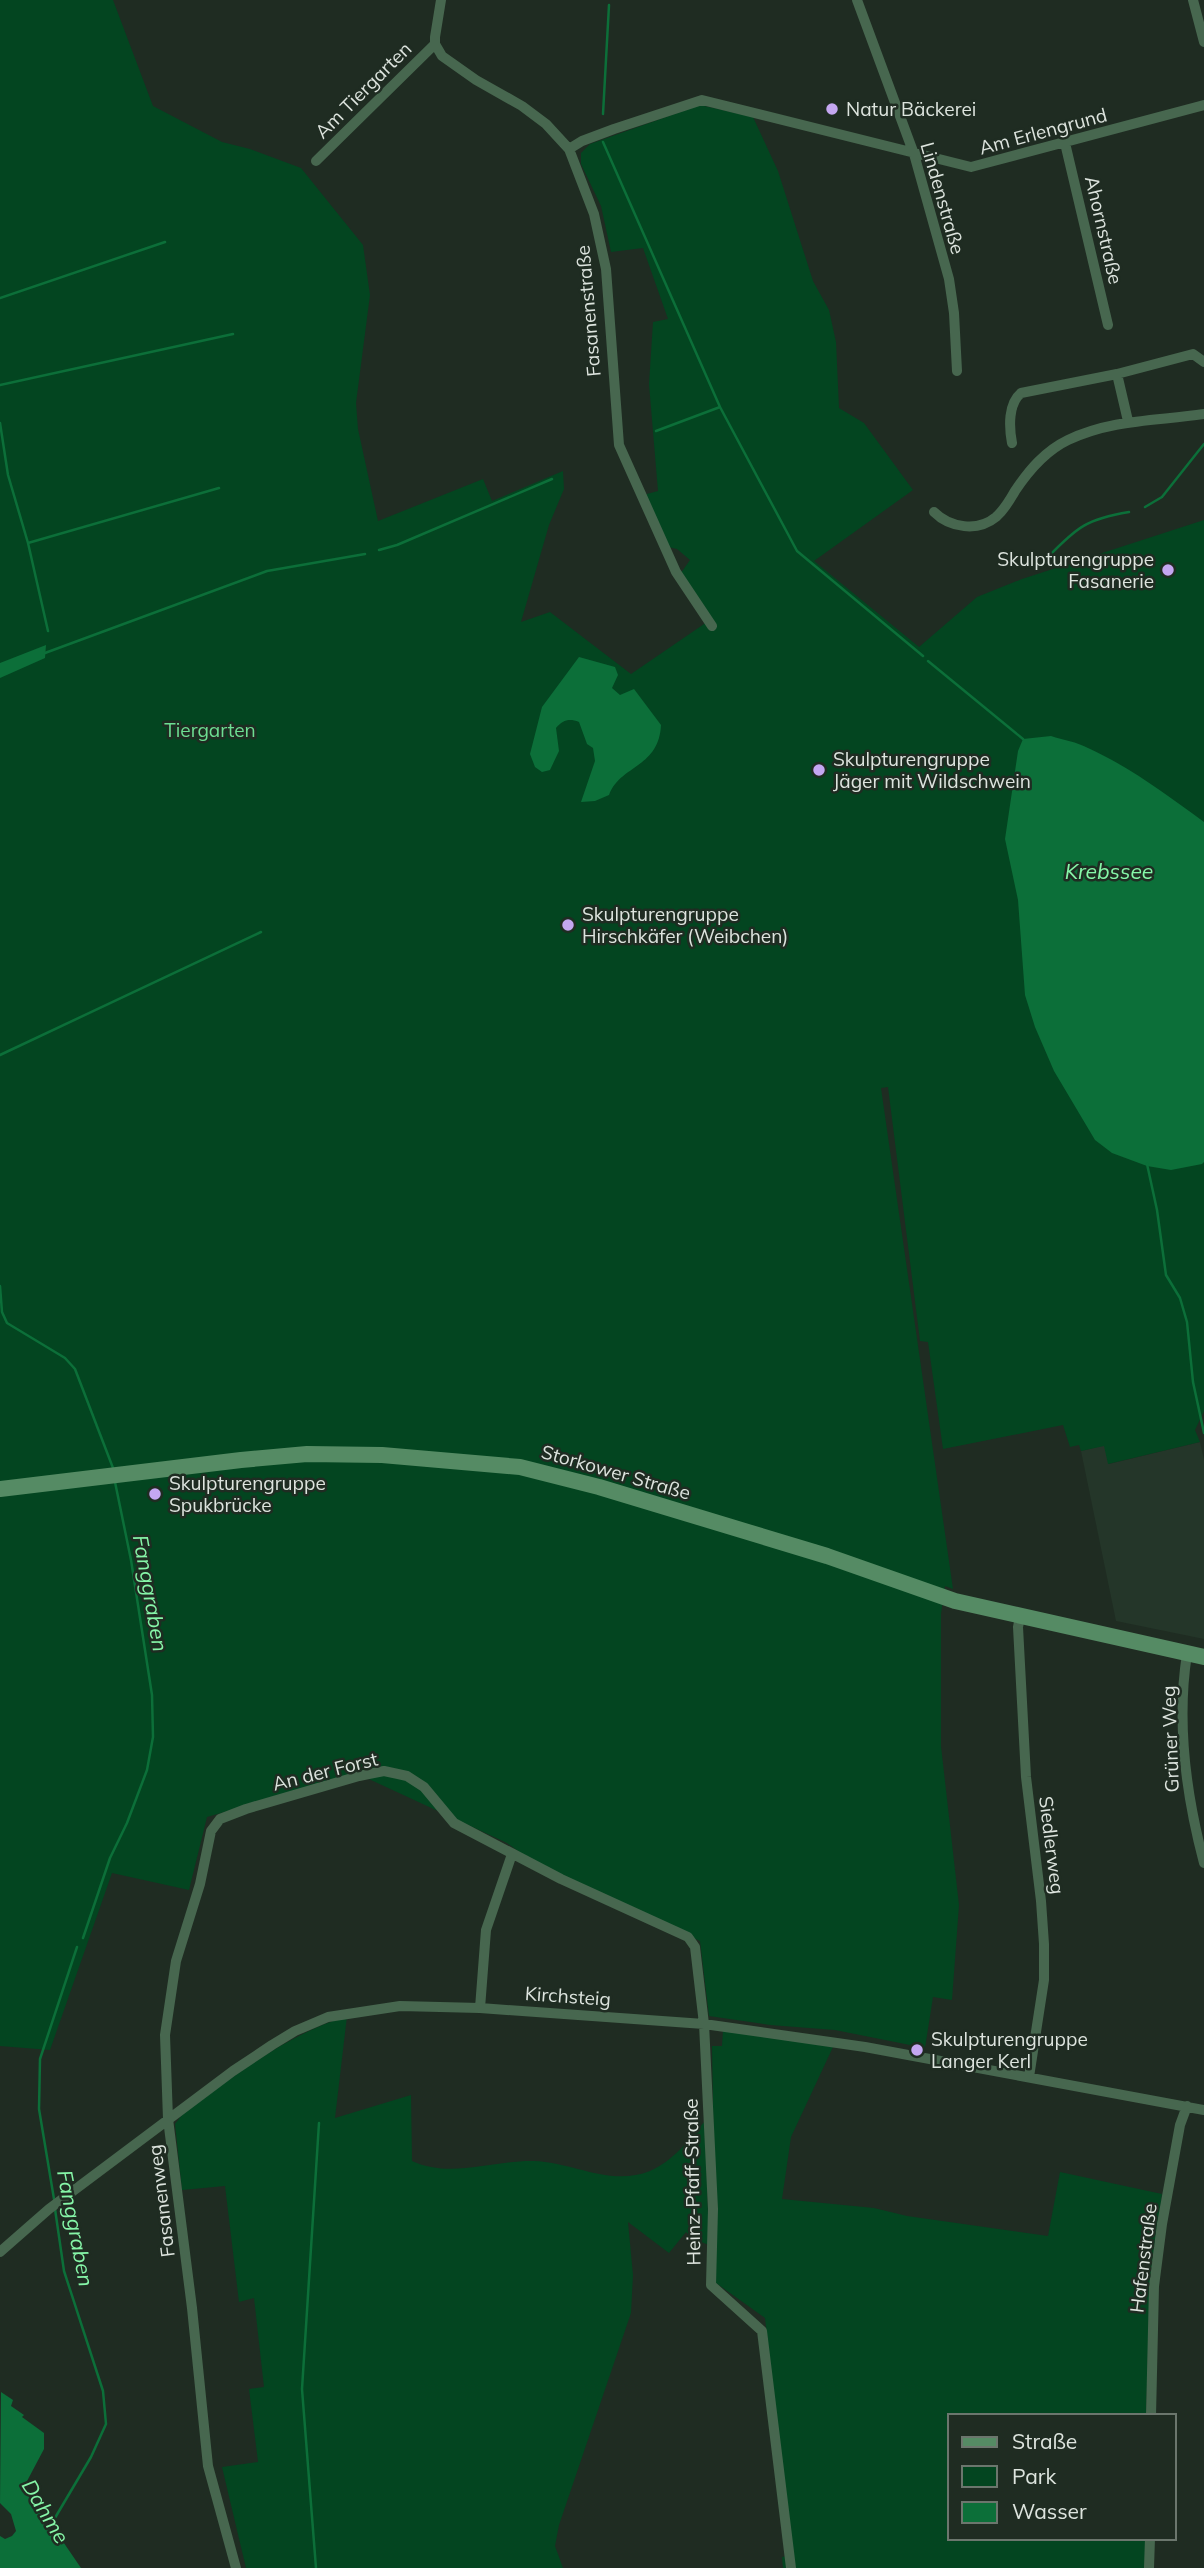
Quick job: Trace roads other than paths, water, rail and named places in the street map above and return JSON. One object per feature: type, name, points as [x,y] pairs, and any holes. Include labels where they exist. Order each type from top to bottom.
[{"type":"main road","name":"Storkower Straße","points":[[0,1489],[307,1454],[382,1455],[520,1467],[553,1474],[828,1556],[949,1600],[1186,1662],[1204,1657]]},
{"type":"street","points":[[435,44],[441,0]]},
{"type":"street","name":"Lindenstraße","points":[[857,0],[914,155],[948,279],[954,313],[957,371]]},
{"type":"street","points":[[1193,0],[1204,42]]},
{"type":"street","name":"Fasanenstraße","points":[[435,44],[442,56],[546,124],[569,149],[594,214],[606,269],[619,445],[676,572],[712,626]]},
{"type":"street","name":"Am Tiergarten","points":[[316,161],[435,44]]},
{"type":"street","name":"Am Erlengrund","points":[[569,149],[614,129],[702,100],[914,155],[971,167],[1204,105]]},
{"type":"street","name":"Ahornstraße","points":[[1065,144],[1108,325]]},
{"type":"street","points":[[1012,443],[1012,407],[1015,398],[1021,393],[1117,374],[1194,354],[1204,362]]},
{"type":"street","points":[[1117,374],[1128,421]]},
{"type":"street","points":[[934,512],[940,519],[957,527],[989,522],[1002,512],[1038,461],[1054,448],[1084,433],[1128,421],[1204,414]]},
{"type":"street","name":"Siedlerweg","points":[[1020,1617],[1018,1632],[1026,1777],[1041,1901],[1044,1968],[1029,2077]]},
{"type":"street","name":"Grüner Weg","points":[[1186,1662],[1183,1715],[1185,1772],[1204,1863]]},
{"type":"street","name":"An der Forst","points":[[211,1831],[219,1819],[359,1776],[384,1771],[407,1776],[424,1787],[454,1823],[561,1879],[688,1937],[695,1947],[704,2024]]},
{"type":"street","name":"Fasanenweg","points":[[211,1831],[200,1884],[176,1961],[165,2035],[168,2119],[192,2308],[208,2466],[236,2568]]},
{"type":"street","points":[[480,2008],[486,1930],[512,1854]]},
{"type":"street","name":"Kirchsteig","points":[[0,2252],[50,2209],[168,2119],[272,2045],[295,2031],[328,2017],[400,2006],[480,2008],[704,2024],[865,2047],[1204,2110]]},
{"type":"street","name":"Heinz-Pfaff-Straße","points":[[704,2024],[713,2209],[712,2285],[762,2331],[791,2568]]},
{"type":"street","name":"Hafenstraße","points":[[1151,2414],[1152,2319],[1157,2258],[1180,2125],[1187,2106]]},
{"type":"street","points":[[1149,2568],[1150,2540]]},
{"type":"water","points":[[46,645],[45,658],[0,678],[0,663]]},
{"type":"water","points":[[579,657],[615,667],[618,675],[612,688],[620,695],[634,689],[661,725],[654,750],[621,777],[609,795],[595,801],[581,802],[595,761],[593,748],[587,744],[579,722],[566,720],[556,728],[559,751],[550,770],[542,772],[535,767],[530,754],[542,707]]},
{"type":"water","name":"Krebssee","points":[[1051,736],[1084,746],[1119,764],[1204,822],[1202,1164],[1171,1170],[1147,1166],[1112,1153],[1095,1140],[1054,1071],[1035,1027],[1025,995],[1018,900],[1005,839],[1018,751],[1023,739]]},
{"type":"water","points":[[1,2392],[13,2400],[11,2406],[24,2415],[22,2417],[44,2433],[44,2449],[26,2483],[33,2505],[53,2527],[81,2568],[0,2568],[0,2536],[5,2539],[16,2531],[11,2514],[0,2503]]},
{"type":"waterway","points":[[603,114],[609,5]]},
{"type":"waterway","points":[[603,142],[720,407],[797,551],[923,656]]},
{"type":"waterway","points":[[0,298],[165,242]]},
{"type":"waterway","points":[[0,385],[233,334]]},
{"type":"waterway","points":[[656,431],[720,407]]},
{"type":"waterway","points":[[0,423],[8,475],[28,543],[48,631]]},
{"type":"waterway","points":[[1145,507],[1162,497],[1204,444]]},
{"type":"waterway","points":[[379,550],[397,545],[552,479]]},
{"type":"waterway","points":[[28,543],[219,488]]},
{"type":"waterway","points":[[1048,557],[1075,531],[1093,521],[1129,512]]},
{"type":"waterway","points":[[45,653],[267,571],[365,554]]},
{"type":"waterway","points":[[928,661],[1023,739]]},
{"type":"waterway","points":[[0,1055],[261,932]]},
{"type":"waterway","points":[[1147,1164],[1166,1275],[1180,1298],[1187,1322],[1193,1382],[1204,1433]]},
{"type":"waterway","name":"Fanggraben","points":[[0,1286],[2,1312],[7,1323],[65,1358],[75,1369],[113,1468]]},
{"type":"waterway","name":"Fanggraben","points":[[83,1938],[110,1858],[127,1823],[147,1770],[153,1737],[152,1695],[131,1560],[115,1482]]},
{"type":"waterway","name":"Fanggraben","points":[[54,2199],[39,2109],[40,2059],[77,1947]]},
{"type":"waterway","points":[[316,2568],[302,2389],[319,2123]]},
{"type":"waterway","name":"Fanggraben","points":[[49,2528],[91,2457],[106,2424],[103,2391],[64,2271],[55,2209]]},
{"type":"place","name":"Natur Bäckerei","points":[[832,109]]},
{"type":"place","name":"Skulpturengruppe Fasanerie","points":[[1168,570]]},
{"type":"place","name":"Skulpturengruppe Jäger mit Wildschwein","points":[[819,770]]},
{"type":"place","name":"Skulpturengruppe Hirschkäfer (Weibchen)","points":[[568,925]]},
{"type":"place","name":"Skulpturengruppe Spukbrücke","points":[[155,1494]]},
{"type":"place","name":"Skulpturengruppe Langer Kerl","points":[[917,2050]]},
{"type":"park label","name":"Tiergarten","points":[[210,730]]},
{"type":"water label","name":"Dahme","points":[[46,2511]]}]
